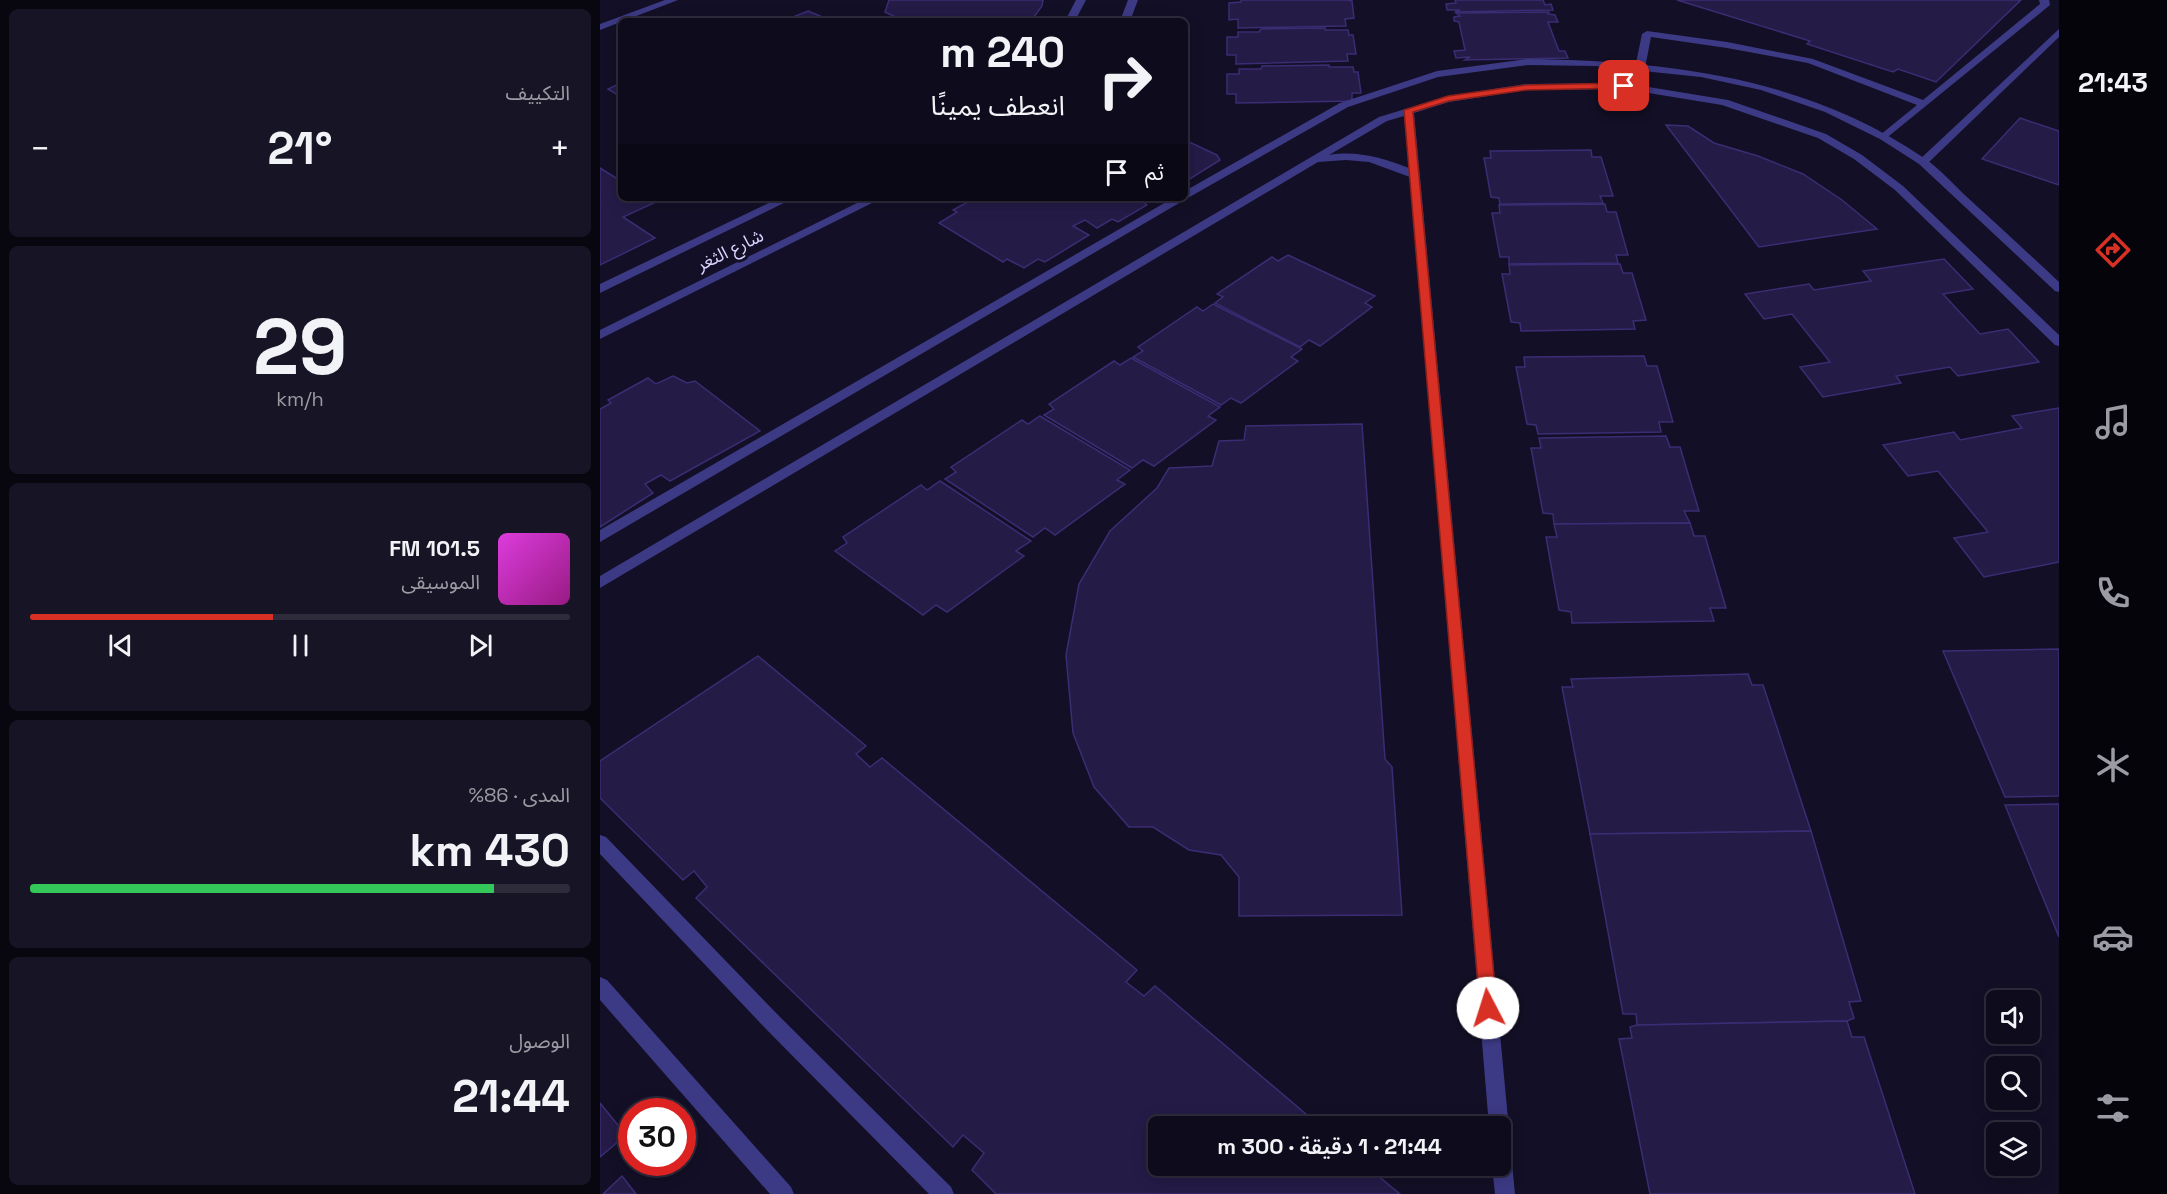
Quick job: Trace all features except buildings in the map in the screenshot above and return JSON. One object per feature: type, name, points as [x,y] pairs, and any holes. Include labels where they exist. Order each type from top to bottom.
[{"type":"street","points":[[625,18],[674,0]]},
{"type":"street","points":[[1072,18],[1081,0]]},
{"type":"street","points":[[1126,18],[1133,0]]},
{"type":"street","points":[[1884,136],[2045,5],[2044,0]]},
{"type":"street","points":[[600,27],[618,20]]},
{"type":"street","points":[[1923,162],[2059,32]]},
{"type":"street","points":[[1640,68],[1647,34],[1727,45],[1810,61],[1924,104]]},
{"type":"street","points":[[1188,193],[1344,105],[1437,74],[1528,63],[1595,63],[1701,74],[1764,88],[1829,110],[1884,136],[1923,162],[2059,288]]},
{"type":"street","points":[[1595,63],[1602,86]]},
{"type":"street","points":[[600,583],[1383,119],[1448,99],[1526,87],[1624,86],[1724,102],[1822,136],[1858,157],[1899,188],[2059,342]]},
{"type":"street","points":[[1409,110],[1498,1116]]},
{"type":"street","points":[[1307,164],[1334,157],[1358,157],[1389,162],[1414,175]]},
{"type":"street","name":"شارع الثغر","points":[[600,289],[782,201]]},
{"type":"street","name":"شارع الثغر","points":[[600,335],[870,201]]},
{"type":"street","points":[[600,537],[1176,201]]},
{"type":"street","points":[[600,842],[773,1023],[944,1194]]},
{"type":"street","points":[[600,986],[784,1194]]},
{"type":"street","points":[[1503,1176],[1505,1194]]},
{"type":"route","points":[[1488,1008],[1409,110],[1448,99],[1526,87],[1624,86]]}]
